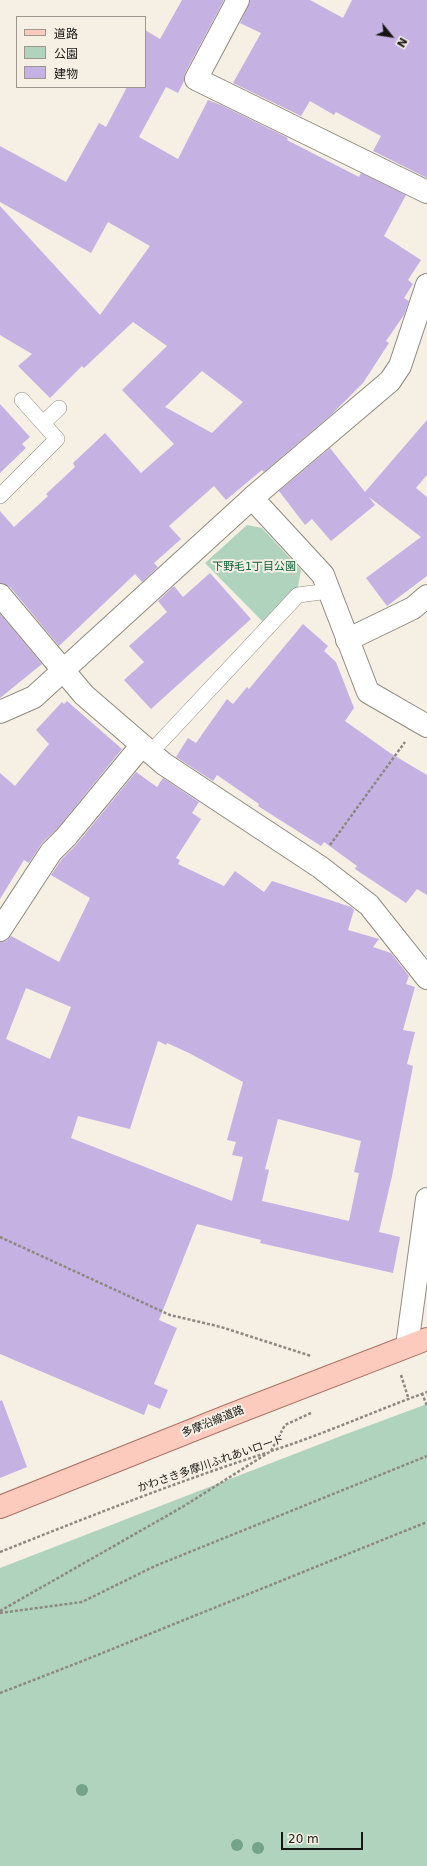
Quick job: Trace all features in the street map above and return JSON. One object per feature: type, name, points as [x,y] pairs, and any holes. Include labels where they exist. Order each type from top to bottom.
[{"type":"main road","name":"多摩沿線道路","points":[[0,1507],[347,1369],[427,1339]]},
{"type":"street","points":[[238,0],[196,79],[427,192]]},
{"type":"street","points":[[0,712],[34,697],[252,498],[390,381],[400,366],[427,285]]},
{"type":"street","points":[[252,498],[322,575],[368,692],[423,724]]},
{"type":"street","points":[[0,595],[84,695],[164,764],[316,865],[369,905],[427,978]]},
{"type":"street","points":[[347,640],[414,608],[427,596]]},
{"type":"street","points":[[0,930],[51,852],[147,749]]},
{"type":"street","points":[[407,1346],[427,1199]]},
{"type":"lane","points":[[0,496],[58,439],[22,400]]},
{"type":"lane","points":[[43,423],[59,408]]},
{"type":"lane","points":[[147,749],[298,595],[329,591]]},
{"type":"path","points":[[316,865],[423,724]]},
{"type":"path","points":[[0,1237],[170,1315],[228,1329],[296,1350],[347,1369]]},
{"type":"path","name":"かわさき多摩川ふれあいロード","points":[[0,1552],[104,1510],[216,1469],[305,1440],[408,1397],[427,1392]]},
{"type":"path","points":[[422,1394],[427,1406]]},
{"type":"path","points":[[0,1612],[184,1506],[271,1451]]},
{"type":"path","points":[[0,1612],[82,1602],[155,1566],[427,1456]]},
{"type":"path","points":[[0,1693],[427,1522]]},
{"type":"green space","name":"下野毛1丁目公園","points":[[247,525],[262,528],[301,570],[298,587],[264,623],[205,563]]},
{"type":"green space","points":[[427,1404],[427,1866],[0,1866],[0,1568]]},
{"type":"building","points":[[182,0],[224,0],[185,73],[184,81],[178,93],[166,87],[139,137],[178,159],[208,100],[221,105],[288,138],[287,140],[359,177],[361,173],[406,195],[384,236],[421,260],[408,280],[413,284],[404,298],[409,301],[404,315],[386,341],[389,343],[363,383],[332,414],[264,472],[262,470],[226,500],[214,486],[169,526],[181,539],[154,563],[158,567],[142,582],[135,574],[59,646],[10,587],[0,583],[0,511],[14,527],[48,496],[46,494],[75,467],[73,463],[105,433],[141,473],[174,444],[122,390],[167,346],[133,322],[84,368],[82,366],[50,398],[18,366],[32,354],[0,335],[0,206],[100,315],[150,246],[108,222],[91,253],[0,202],[0,146],[66,182],[99,123],[106,127],[126,88],[146,88],[146,31],[160,39]],"holes":[[[202,371],[243,402],[212,433],[165,407]]]},
{"type":"building","points":[[250,0],[310,0],[343,18],[352,0],[427,0],[427,178],[373,151],[381,136],[336,112],[334,115],[310,101],[301,116],[233,83],[261,33],[240,23]]},
{"type":"building","points":[[0,404],[30,437],[22,444],[26,448],[0,473]]},
{"type":"building","points":[[427,420],[427,475],[416,488],[427,497],[427,576],[387,606],[366,578],[421,537],[369,497],[375,505],[331,541],[312,519],[305,525],[279,491],[330,448],[365,492]]},
{"type":"building","points":[[210,573],[251,619],[151,709],[124,680],[144,662],[129,646],[167,612],[158,601],[174,586],[183,597]]},
{"type":"building","points":[[0,614],[42,664],[0,698]]},
{"type":"building","points":[[303,624],[328,646],[324,651],[336,662],[354,708],[345,721],[390,753],[427,775],[427,895],[417,889],[406,903],[355,869],[357,866],[324,842],[321,846],[258,806],[259,804],[217,775],[213,781],[176,757],[188,738],[196,743],[227,699],[233,704],[247,687],[249,689]]},
{"type":"building","points":[[67,701],[122,749],[57,829],[42,843],[29,863],[24,860],[0,899],[0,773],[15,786],[49,744],[36,730],[62,702],[64,704]]},
{"type":"building","points":[[136,772],[157,787],[163,778],[199,802],[192,813],[201,819],[176,858],[180,860],[178,864],[224,886],[235,871],[264,892],[272,881],[351,907],[354,910],[348,930],[379,939],[373,947],[391,953],[409,976],[406,984],[415,987],[403,1030],[415,1032],[407,1064],[413,1066],[392,1176],[379,1232],[400,1237],[393,1273],[260,1243],[261,1240],[197,1224],[159,1320],[177,1328],[154,1384],[168,1390],[160,1409],[148,1404],[144,1415],[0,1354],[0,942],[6,941],[11,936],[59,962],[90,898],[51,875],[61,860],[76,845]],"holes":[[[26,988],[71,1007],[50,1059],[6,1039]],[[158,1041],[166,1045],[167,1043],[189,1053],[243,1082],[227,1140],[236,1142],[232,1155],[243,1157],[232,1201],[71,1138],[78,1116],[130,1129]],[[278,1119],[361,1141],[354,1172],[359,1173],[349,1221],[262,1201],[269,1170],[265,1169]]]},
{"type":"building","points":[[2,1400],[27,1467],[0,1478],[0,1401]]}]
